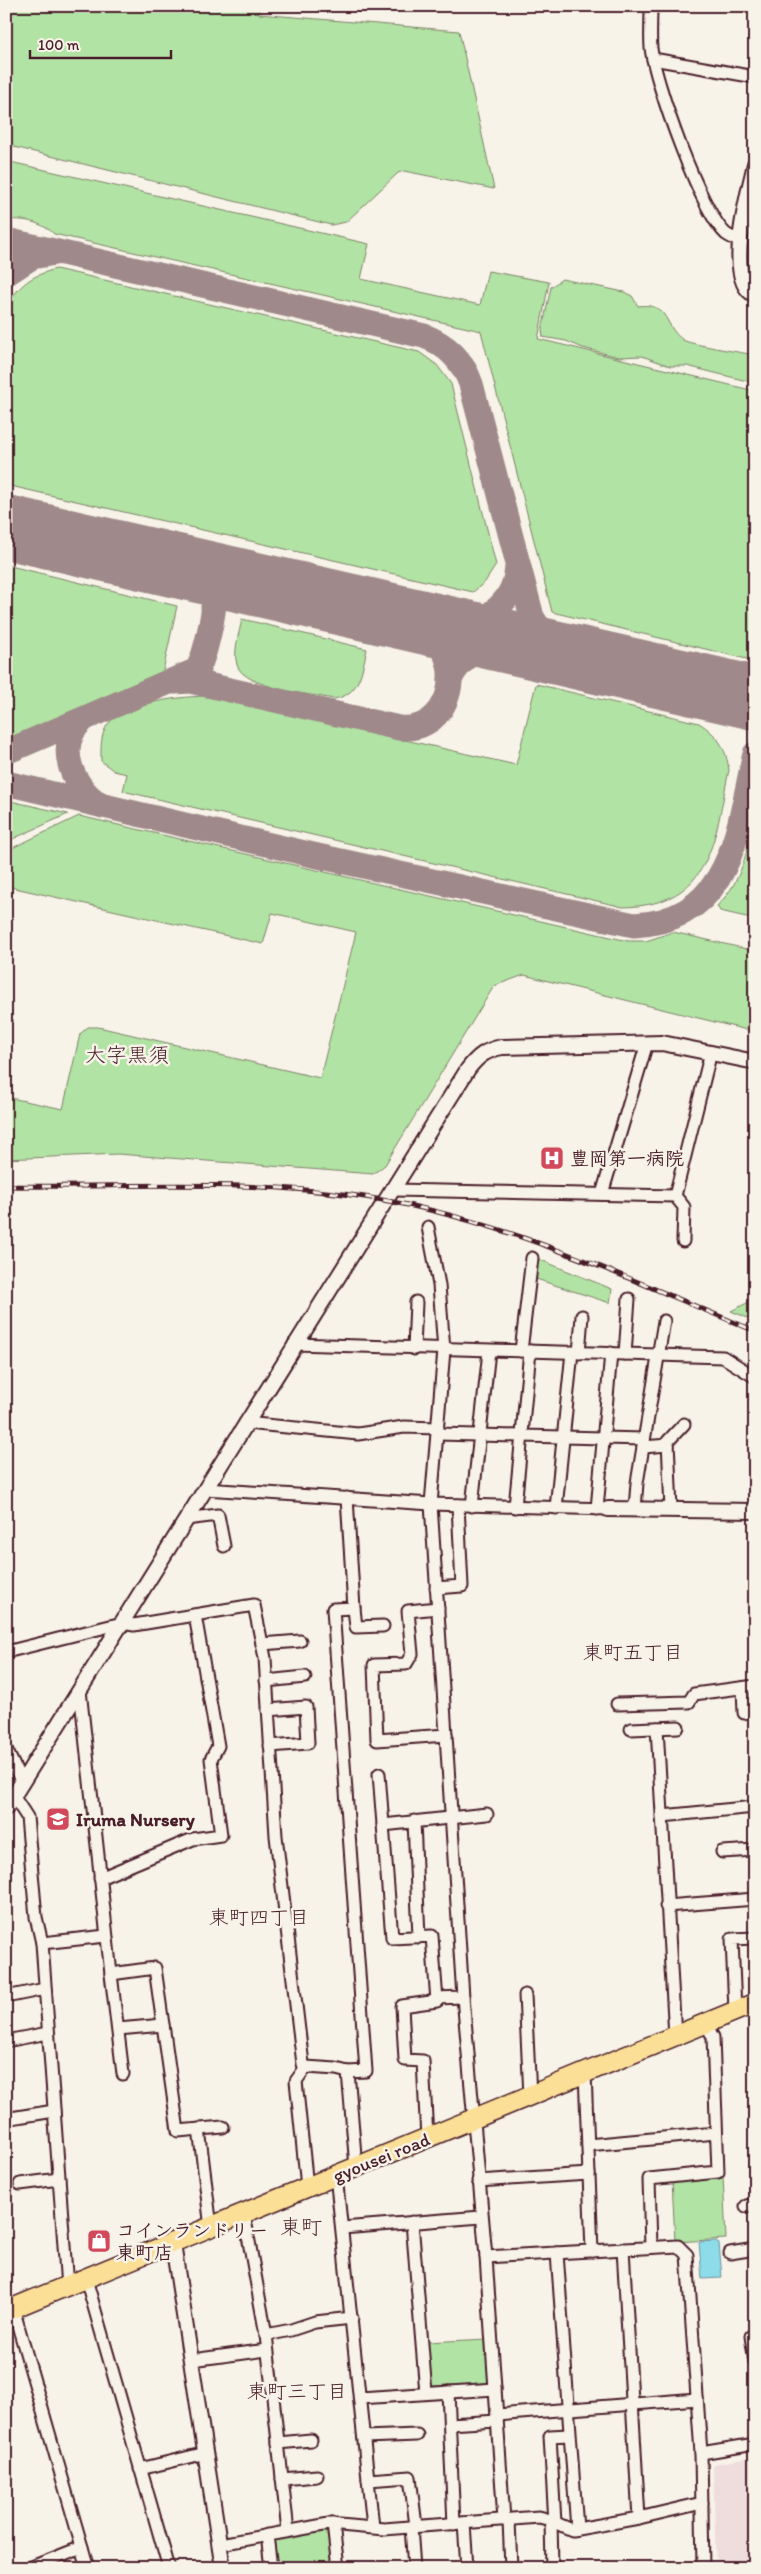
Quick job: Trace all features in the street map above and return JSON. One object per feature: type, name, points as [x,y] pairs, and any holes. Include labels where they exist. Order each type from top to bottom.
[{"type":"highway","name":"gyousei road","points":[[10,2309],[174,2244],[356,2166],[755,2003]]},
{"type":"street","points":[[651,6],[654,59],[663,98],[703,198],[722,230],[727,235],[740,241]]},
{"type":"street","points":[[654,59],[755,77]]},
{"type":"street","points":[[755,164],[740,241],[740,277],[744,288],[755,295]]},
{"type":"street","points":[[602,1194],[647,1043]]},
{"type":"street","points":[[67,2287],[42,1943],[36,1917],[27,1818],[10,1803],[294,1344],[394,1190],[468,1069],[479,1055],[502,1047],[647,1043],[680,1045],[755,1062]]},
{"type":"street","points":[[675,1196],[711,1052]]},
{"type":"street","points":[[394,1190],[675,1196],[684,1207],[683,1241]]},
{"type":"street","points":[[428,1227],[439,1285],[444,1350],[431,1504],[436,1588],[463,1997],[511,2568]]},
{"type":"street","points":[[515,1507],[522,1434],[532,1258]]},
{"type":"street","points":[[625,1354],[629,1299]]},
{"type":"street","points":[[414,1349],[416,1302]]},
{"type":"street","points":[[556,1508],[564,1435],[582,1316]]},
{"type":"street","points":[[635,1510],[637,1483],[664,1321]]},
{"type":"street","points":[[294,1344],[723,1357],[755,1377]]},
{"type":"street","points":[[472,1506],[489,1351]]},
{"type":"street","points":[[603,1509],[604,1436],[611,1353]]},
{"type":"street","points":[[245,1423],[358,1434],[404,1427],[480,1434],[604,1436],[668,1445]]},
{"type":"street","points":[[671,1510],[668,1441],[684,1424]]},
{"type":"street","points":[[205,1489],[472,1506],[755,1512]]},
{"type":"street","points":[[346,1498],[356,1627],[383,1626]]},
{"type":"street","points":[[436,1588],[462,1586],[458,1505]]},
{"type":"street","points":[[186,1519],[218,1515],[224,1546]]},
{"type":"street","points":[[6,1652],[122,1623],[134,1626],[254,1605],[262,1644],[266,1681],[276,1836],[302,2064],[306,2067],[336,2068],[348,2072],[366,2071],[333,1609],[354,1608]]},
{"type":"street","points":[[438,1608],[408,1611],[412,1654],[406,1664],[374,1665],[377,1740],[446,1736]]},
{"type":"street","points":[[100,1878],[193,1838],[221,1836],[211,1759],[218,1746],[195,1615]]},
{"type":"street","points":[[262,1644],[300,1641]]},
{"type":"street","points":[[266,1681],[305,1677]]},
{"type":"street","points":[[617,1704],[689,1702],[694,1694],[749,1687],[745,1713]]},
{"type":"street","points":[[80,1690],[106,1936],[123,2074]]},
{"type":"street","points":[[268,1710],[306,1707],[308,1743],[270,1746]]},
{"type":"street","points":[[631,1729],[678,1727]]},
{"type":"street","points":[[657,1728],[675,2036]]},
{"type":"street","points":[[6,1749],[22,1783]]},
{"type":"street","points":[[379,1774],[392,1938],[432,1936],[437,2001],[402,2006],[405,2060],[423,2061],[427,2138]]},
{"type":"street","points":[[662,1816],[755,1807]]},
{"type":"street","points":[[383,1824],[487,1814]]},
{"type":"street","points":[[414,1821],[419,1937]]},
{"type":"street","points":[[722,1852],[755,1850]]},
{"type":"street","points":[[666,1906],[755,1899]]},
{"type":"street","points":[[42,1943],[106,1936]]},
{"type":"street","points":[[735,2011],[732,1940],[755,1938]]},
{"type":"street","points":[[111,1974],[155,1968],[178,2131],[223,2127]]},
{"type":"street","points":[[6,1997],[45,1990]]},
{"type":"street","points":[[525,1995],[530,2096]]},
{"type":"street","points":[[436,1998],[463,1997]]},
{"type":"street","points":[[651,2247],[649,2179],[718,2172],[713,2037],[706,2024]]},
{"type":"street","points":[[118,2029],[163,2025]]},
{"type":"street","points":[[6,2041],[48,2033]]},
{"type":"street","points":[[306,2067],[296,2081],[307,2187]]},
{"type":"street","points":[[348,2072],[356,2166]]},
{"type":"street","points":[[585,2073],[592,2251]]},
{"type":"street","points":[[11,2118],[54,2111]]},
{"type":"street","points":[[199,2129],[211,2228]]},
{"type":"street","points":[[588,2145],[716,2134]]},
{"type":"street","points":[[478,2181],[589,2174]]},
{"type":"street","points":[[336,2175],[373,2527]]},
{"type":"street","points":[[20,2184],[59,2179]]},
{"type":"street","points":[[244,2214],[266,2335],[288,2531]]},
{"type":"street","points":[[342,2228],[481,2217]]},
{"type":"street","points":[[412,2222],[426,2393]]},
{"type":"street","points":[[174,2244],[223,2568]]},
{"type":"street","points":[[486,2257],[678,2246],[687,2255],[701,2452],[703,2568]]},
{"type":"street","points":[[623,2249],[639,2518]]},
{"type":"street","points":[[730,2253],[755,2249]]},
{"type":"street","points":[[557,2253],[577,2529]]},
{"type":"street","points":[[86,2279],[169,2568]]},
{"type":"street","points":[[10,2309],[88,2568]]},
{"type":"street","points":[[266,2335],[291,2330],[315,2322],[352,2318]]},
{"type":"street","points":[[755,2336],[752,2336],[755,2362]]},
{"type":"street","points":[[192,2360],[267,2350]]},
{"type":"street","points":[[360,2398],[495,2389]]},
{"type":"street","points":[[448,2392],[459,2523],[467,2568]]},
{"type":"street","points":[[450,2424],[567,2409],[697,2399]]},
{"type":"street","points":[[364,2437],[417,2435]]},
{"type":"street","points":[[552,2568],[553,2522],[550,2436],[569,2435]]},
{"type":"street","points":[[278,2443],[311,2440]]},
{"type":"street","points":[[701,2452],[755,2444]]},
{"type":"street","points":[[140,2468],[206,2453]]},
{"type":"street","points":[[282,2479],[317,2476]]},
{"type":"street","points":[[368,2480],[410,2477],[414,2568]]},
{"type":"street","points":[[220,2544],[333,2524],[373,2527],[413,2526],[539,2518],[572,2530],[639,2518],[702,2503]]},
{"type":"street","points":[[333,2524],[338,2568]]},
{"type":"street","points":[[267,2535],[271,2568]]},
{"type":"street","points":[[29,2568],[82,2547]]},
{"type":"shaded area","points":[[755,2457],[755,2568],[716,2568],[713,2464]]},
{"type":"green space","points":[[6,6],[259,6],[259,14],[459,31],[494,189],[404,171],[398,173],[346,222],[331,225],[6,145]]},
{"type":"green space","points":[[6,161],[369,244],[361,279],[480,305],[488,271],[549,282],[538,339],[755,391],[755,661],[552,612],[481,331],[54,234],[38,224],[25,220],[6,221]]},
{"type":"green space","points":[[56,269],[419,352],[437,365],[451,384],[496,565],[485,582],[473,592],[6,485],[6,306],[27,282],[40,274]]},
{"type":"green space","points":[[562,279],[624,292],[632,296],[638,306],[656,308],[661,311],[677,334],[687,342],[755,355],[755,383],[687,366],[670,366],[642,356],[619,357],[583,348],[566,341],[543,337],[542,330],[551,287]]},
{"type":"green space","points":[[6,565],[177,606],[163,671],[6,740]]},
{"type":"green space","points":[[242,619],[367,649],[358,681],[349,693],[333,699],[279,689],[252,679],[242,673],[236,660],[237,642]]},
{"type":"green space","points":[[536,684],[699,723],[711,732],[720,743],[726,755],[729,770],[713,844],[704,864],[692,881],[675,895],[653,903],[623,907],[123,791],[127,774],[114,771],[101,761],[104,733],[108,724],[116,716],[141,705],[185,697],[210,696],[516,765]]},
{"type":"green space","points":[[6,800],[68,814],[6,842]]},
{"type":"green space","points":[[79,816],[628,941],[646,941],[673,932],[755,951],[755,1032],[524,975],[494,986],[385,1165],[373,1174],[118,1154],[6,1159],[6,1097],[63,1109],[80,1034],[88,1027],[98,1027],[320,1078],[356,932],[272,913],[263,944],[6,886],[6,851]]},
{"type":"green space","points":[[755,816],[755,919],[720,911],[717,906],[726,896],[739,875]]},
{"type":"green space","points":[[531,1256],[612,1289],[610,1303],[530,1277]]},
{"type":"green space","points":[[755,1299],[755,1321],[731,1311]]},
{"type":"green space","points":[[723,2176],[726,2239],[675,2242],[672,2179]]},
{"type":"green space","points":[[488,2339],[490,2379],[487,2383],[433,2386],[429,2383],[426,2342]]},
{"type":"green space","points":[[327,2527],[331,2530],[335,2568],[276,2568],[272,2541],[275,2537]]},
{"type":"water","points":[[716,2241],[719,2243],[722,2278],[702,2279],[699,2242]]},
{"type":"taxiway","points":[[6,240],[424,336],[447,349],[464,368],[471,384],[532,617],[547,640],[569,655]]},
{"type":"taxiway","points":[[6,274],[32,257],[55,253]]},
{"type":"taxiway","points":[[454,629],[478,621],[498,608],[511,589],[517,565]]},
{"type":"taxiway","points":[[6,752],[197,670],[212,621],[214,600],[214,593],[210,584],[198,571]]},
{"type":"taxiway","points":[[213,607],[222,592],[230,586],[246,582]]},
{"type":"taxiway","points":[[174,682],[190,681],[399,728],[414,727],[427,723],[437,714],[449,690],[450,676],[448,662],[440,644],[429,632],[409,619]]},
{"type":"taxiway","points":[[450,679],[460,664],[474,653],[507,641]]},
{"type":"taxiway","points":[[83,720],[74,730],[69,742],[70,766],[83,789],[92,799],[103,806]]},
{"type":"taxiway","points":[[6,783],[313,855],[634,925],[667,919],[692,907],[711,889],[725,866],[735,840],[755,754]]},
{"type":"runway","points":[[6,527],[755,698]]},
{"type":"railway","points":[[6,1186],[179,1185],[265,1187],[351,1195],[404,1204],[507,1232],[557,1250],[755,1331]]},
{"type":"place","name":"豊岡第一病院","points":[[552,1158]]},
{"type":"place","name":"Iruma Nursery","points":[[58,1819]]},
{"type":"place","name":"コインランドリー 東町店","points":[[99,2241]]},
{"type":"district","name":"大字黒須","points":[[127,1055]]},
{"type":"district","name":"東町五丁目","points":[[633,1652]]},
{"type":"district","name":"東町四丁目","points":[[259,1917]]},
{"type":"district","name":"東町","points":[[301,2227]]},
{"type":"district","name":"東町三丁目","points":[[297,2391]]}]
